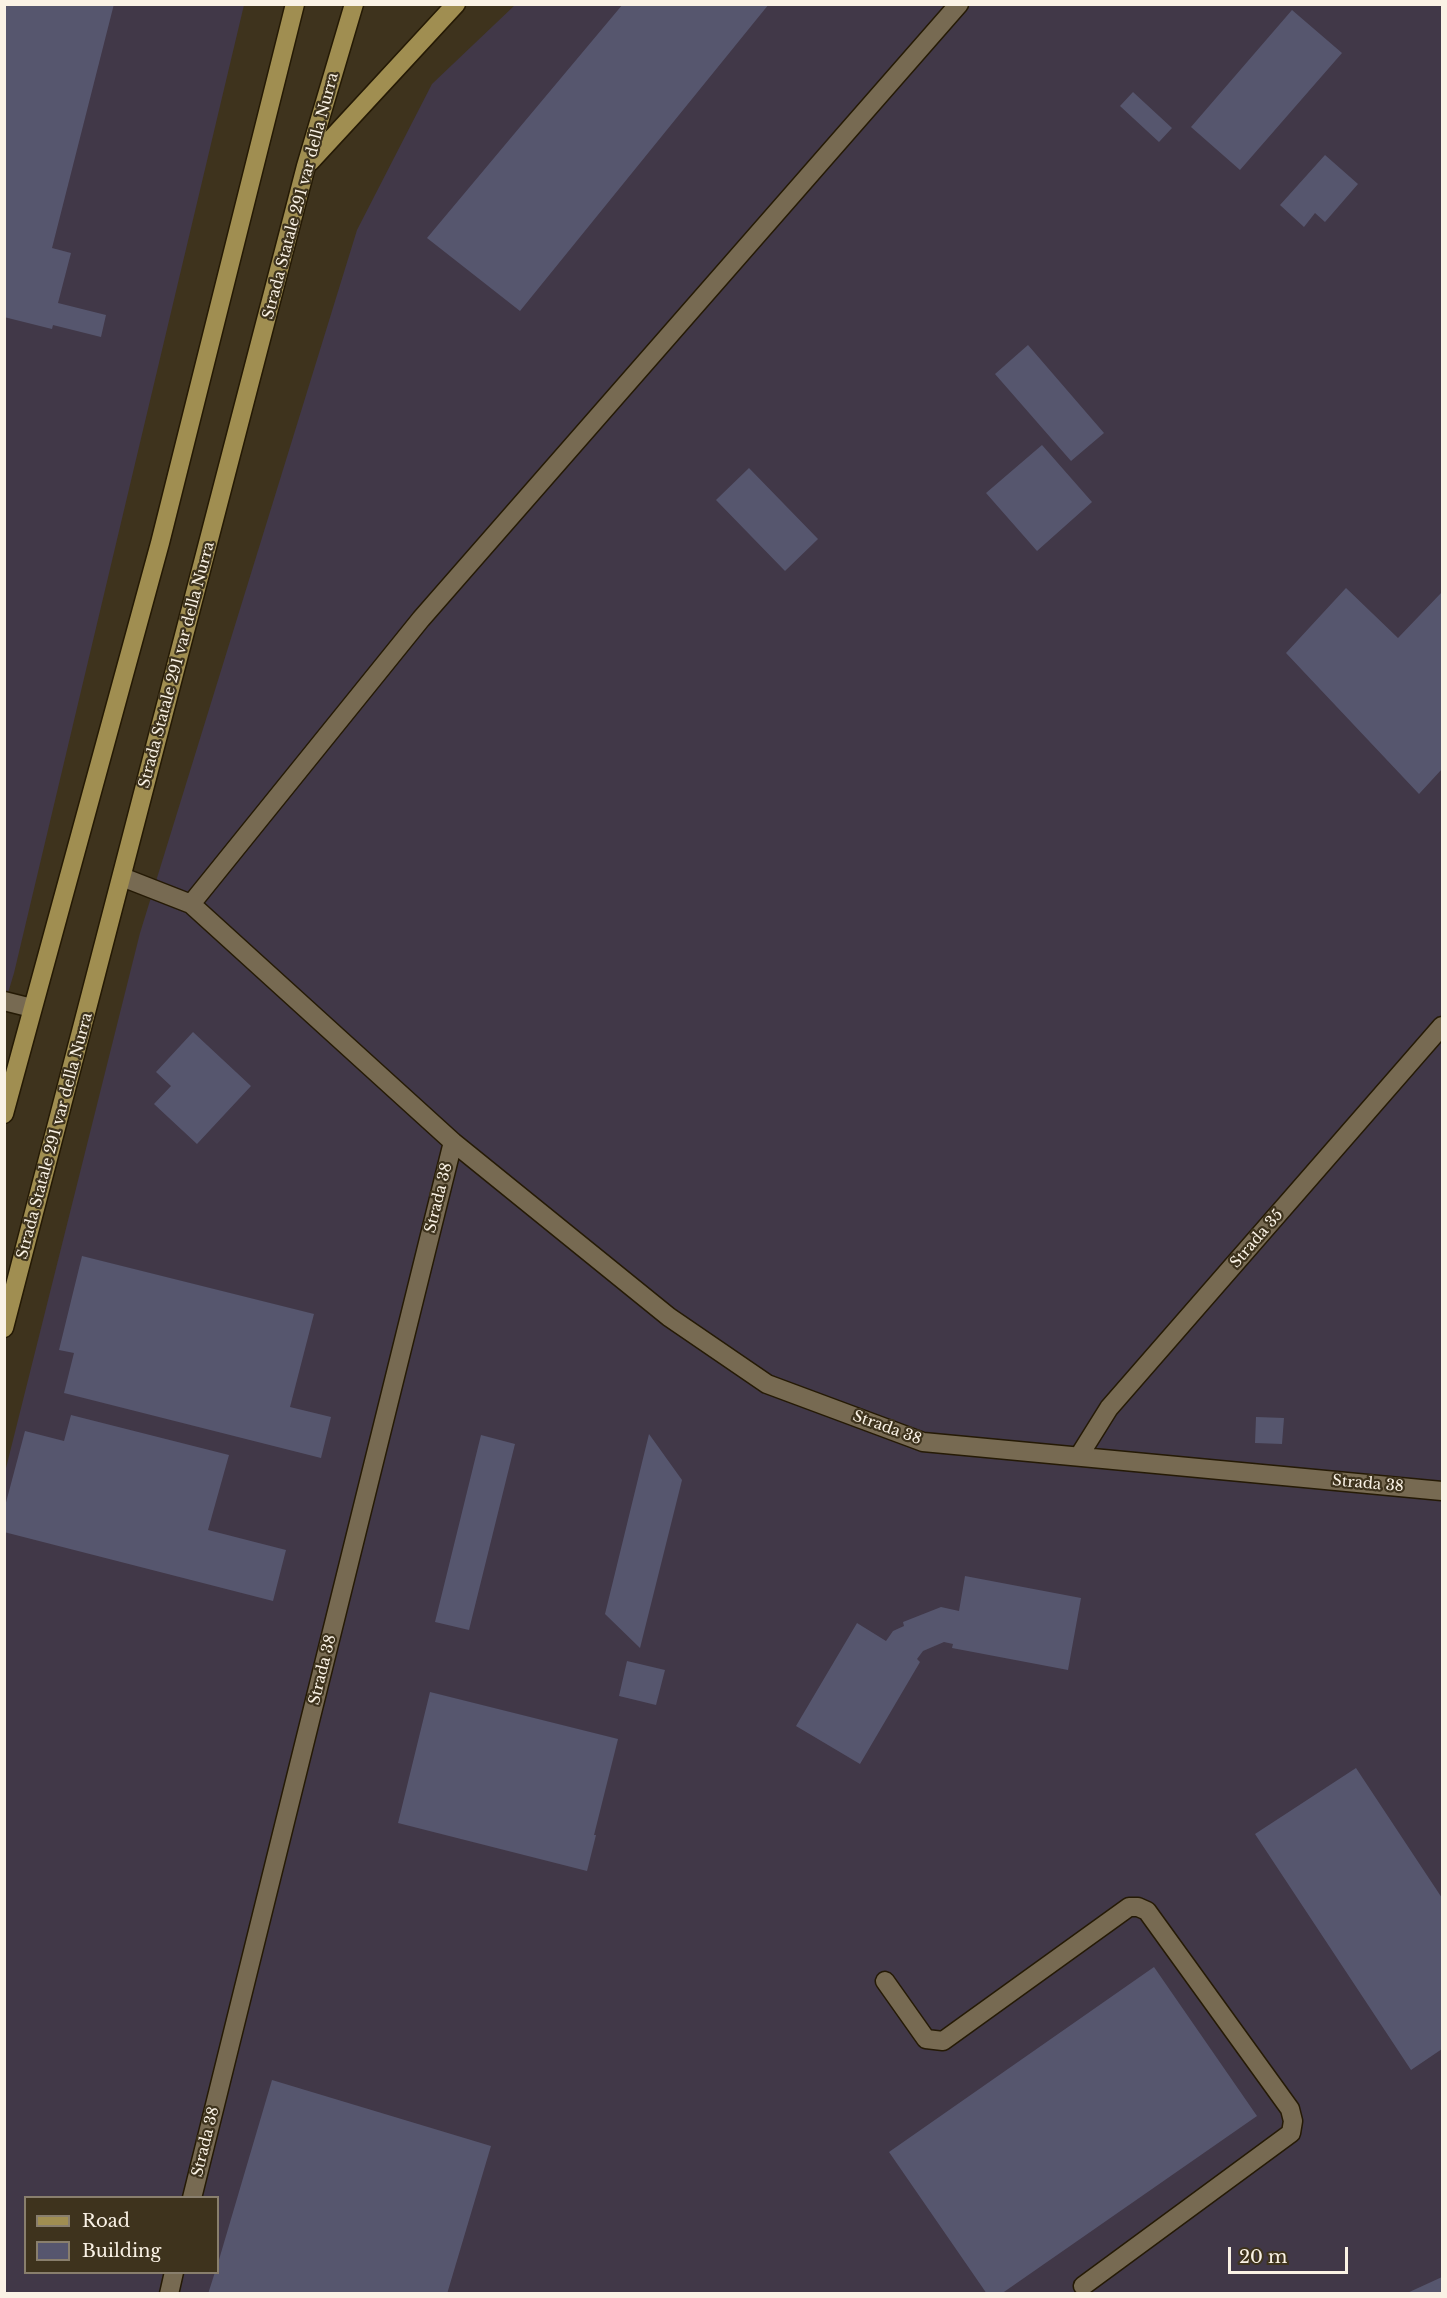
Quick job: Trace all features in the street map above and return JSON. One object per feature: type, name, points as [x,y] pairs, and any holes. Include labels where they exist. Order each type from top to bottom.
[{"type":"main road","points":[[4,1114],[160,543],[295,4]]},
{"type":"main road","name":"Strada Statale 291 var della Nurra","points":[[4,1328],[306,166],[354,4]]},
{"type":"main road","points":[[306,166],[456,4]]},
{"type":"street","points":[[191,904],[421,619],[959,4]]},
{"type":"street","name":"Strada 38","points":[[122,877],[191,904],[453,1142],[669,1317],[767,1384],[923,1442],[1443,1491]]},
{"type":"street","points":[[4,1001],[32,1008]]},
{"type":"street","name":"Strada 35","points":[[1078,1456],[1109,1408],[1443,1026]]},
{"type":"street","name":"Strada 38","points":[[192,2196],[453,1142]]},
{"type":"street","points":[[885,1981],[926,2039],[943,2041],[1130,1907],[1137,1907],[1147,1911],[1290,2109],[1293,2121],[1291,2133],[1083,2286]]},
{"type":"street","points":[[169,2294],[174,2274]]},
{"type":"shaded area","points":[[5,5],[244,5],[5,1003]]},
{"type":"shaded area","points":[[515,5],[1442,5],[1442,2293],[5,2294],[5,1472],[140,933],[357,230],[432,84]]},
{"type":"building","points":[[4,4],[114,4],[52,248],[71,253],[58,303],[106,315],[101,337],[53,325],[52,329],[4,317]]},
{"type":"building","points":[[623,4],[769,4],[520,311],[427,238]]},
{"type":"building","points":[[1292,10],[1342,53],[1240,170],[1191,127]]},
{"type":"building","points":[[1133,92],[1172,128],[1159,142],[1120,106]]},
{"type":"building","points":[[1325,155],[1358,184],[1325,222],[1315,213],[1304,227],[1280,205]]},
{"type":"building","points":[[1028,345],[1104,433],[1071,461],[995,374]]},
{"type":"building","points":[[1042,445],[1092,502],[1037,551],[986,493]]},
{"type":"building","points":[[749,468],[818,539],[785,571],[716,500]]},
{"type":"building","points":[[1346,588],[1398,638],[1442,592],[1442,769],[1419,794],[1286,653]]},
{"type":"building","points":[[193,1032],[251,1086],[197,1144],[154,1104],[171,1086],[156,1072]]},
{"type":"building","points":[[82,1256],[314,1314],[290,1407],[331,1417],[321,1458],[64,1393],[74,1353],[59,1350]]},
{"type":"building","points":[[71,1415],[229,1455],[208,1530],[286,1550],[273,1601],[4,1532],[4,1510],[25,1431],[64,1441]]},
{"type":"building","points":[[1256,1417],[1284,1418],[1282,1444],[1255,1443]]},
{"type":"building","points":[[649,1434],[682,1480],[640,1648],[605,1614]]},
{"type":"building","points":[[481,1435],[515,1444],[469,1630],[435,1622]]},
{"type":"building","points":[[965,1576],[1081,1598],[1068,1670],[952,1648],[953,1644],[944,1642],[923,1651],[917,1659],[920,1662],[860,1764],[796,1726],[857,1623],[886,1641],[893,1631],[904,1626],[903,1622],[941,1607],[959,1611]]},
{"type":"building","points":[[627,1661],[665,1670],[656,1705],[619,1696]]},
{"type":"building","points":[[430,1692],[618,1739],[587,1871],[398,1823]]},
{"type":"building","points":[[1356,1768],[1442,1898],[1442,2049],[1411,2070],[1255,1834]]},
{"type":"building","points":[[1154,1967],[1257,2116],[1001,2294],[987,2294],[889,2152]]},
{"type":"building","points":[[272,2080],[491,2146],[447,2294],[208,2294],[214,2274],[219,2274],[219,2260]]},
{"type":"building","points":[[1442,2277],[1442,2294],[1405,2294]]}]
